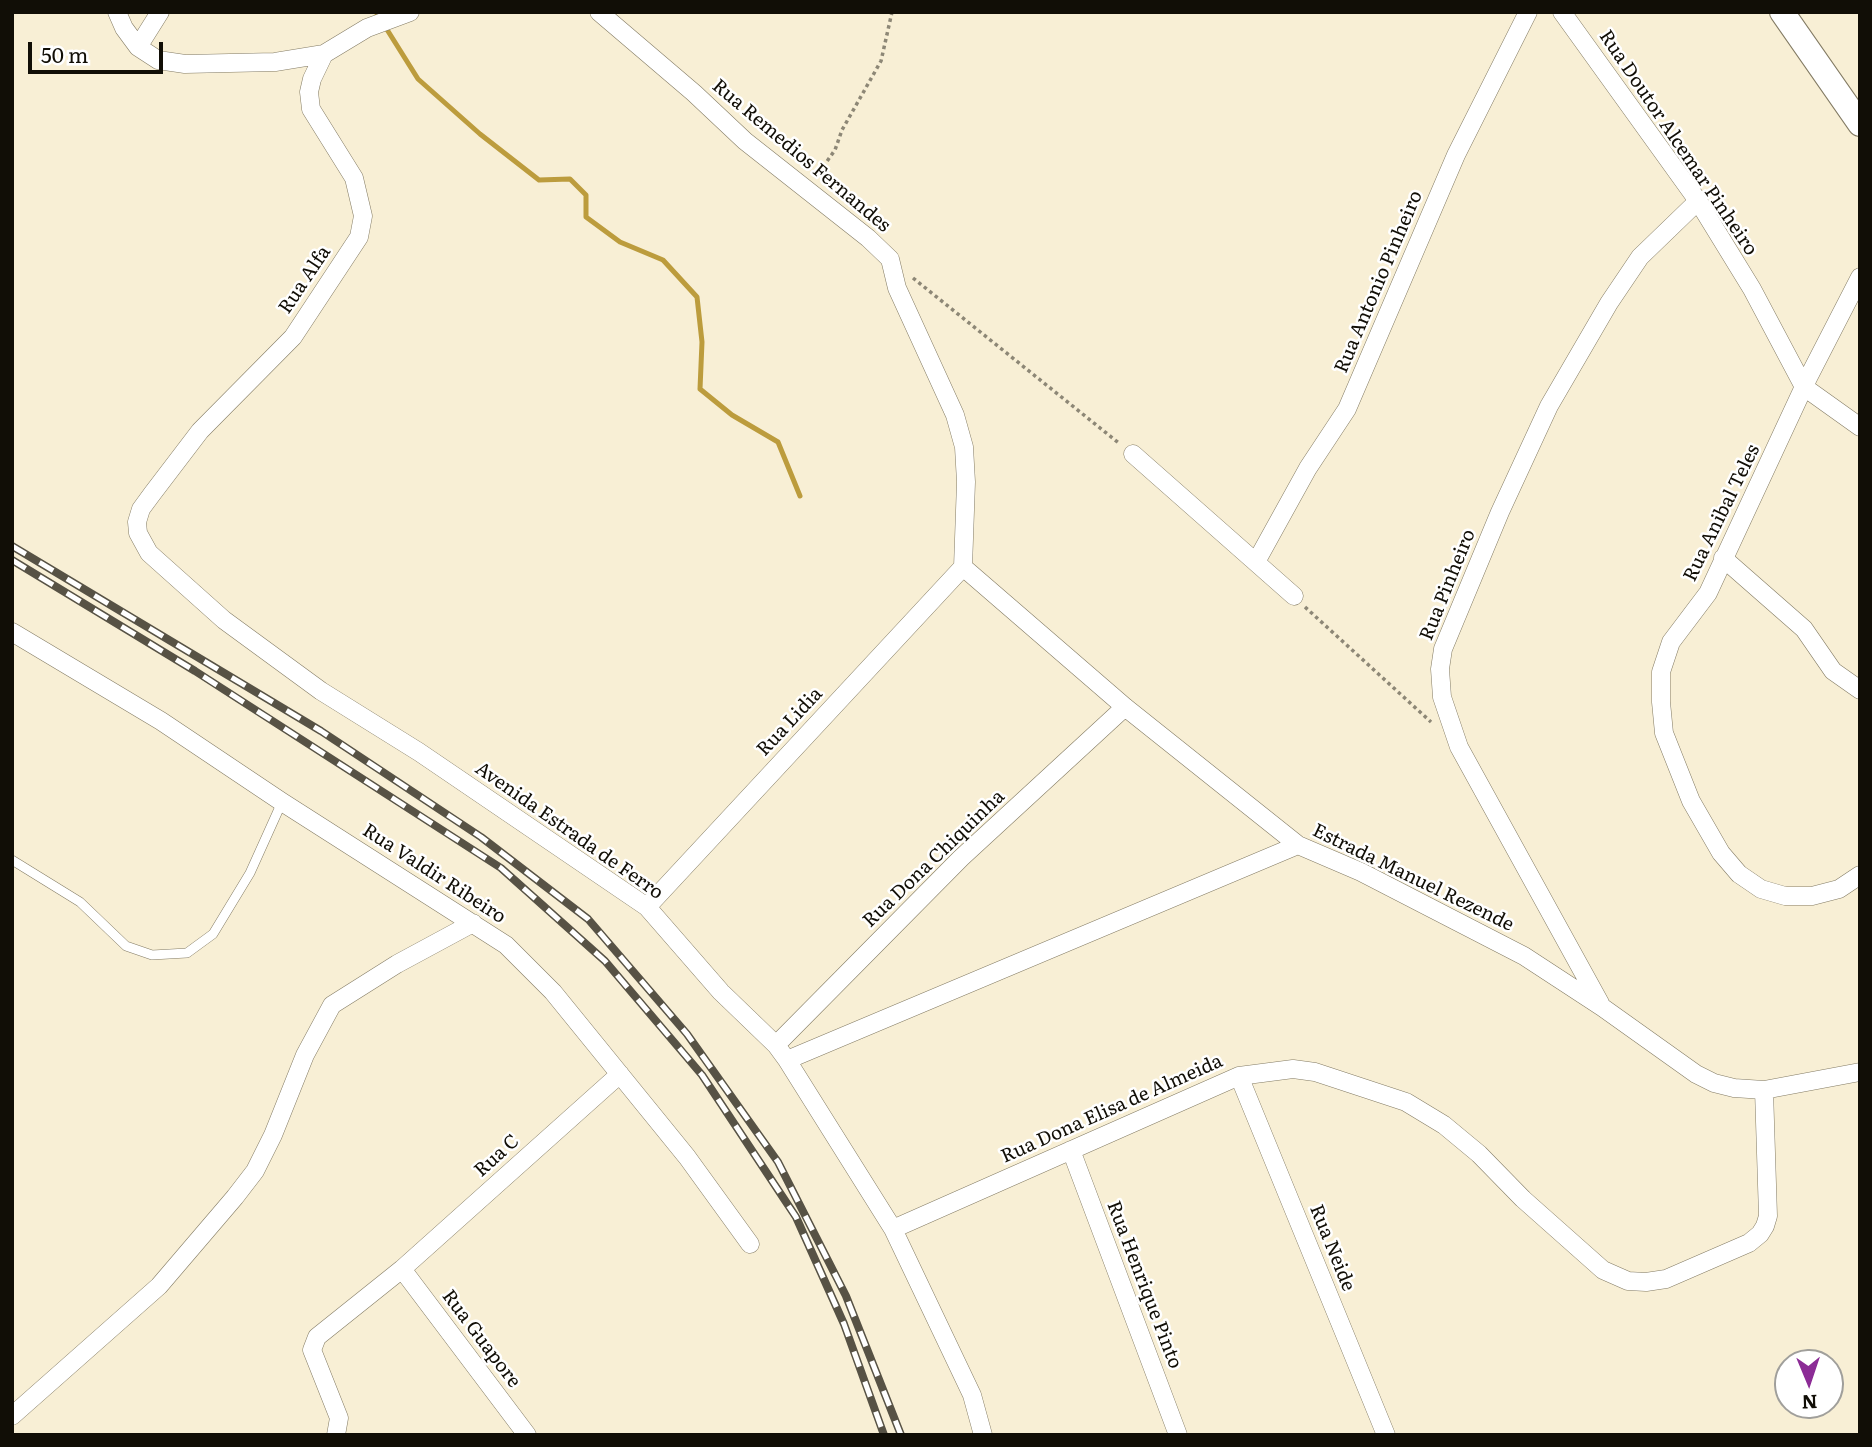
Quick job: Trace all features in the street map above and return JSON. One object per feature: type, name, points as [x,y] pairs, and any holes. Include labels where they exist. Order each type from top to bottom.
[{"type":"main road","points":[[1782,12],[1858,118]]},
{"type":"street","points":[[117,12],[124,28],[138,47],[158,61],[185,64],[275,62],[324,54],[368,22],[402,14]]},
{"type":"street","points":[[138,47],[160,12]]},
{"type":"street","name":"Rua Remedios Fernandes","points":[[599,12],[806,191],[868,238],[890,259],[897,288],[955,415],[964,447],[966,482],[963,566]]},
{"type":"street","name":"Rua Antonio Pinheiro","points":[[1256,562],[1308,468],[1347,409],[1456,155],[1528,12]]},
{"type":"street","name":"Rua Doutor Alcemar Pinheiro","points":[[1562,12],[1698,201],[1752,289],[1804,387],[1860,427]]},
{"type":"street","name":"Rua Alfa","points":[[152,494],[200,431],[293,337],[359,237],[363,216],[354,178],[312,109],[309,92],[324,54]]},
{"type":"street","name":"Rua Pinheiro","points":[[1602,1007],[1459,747],[1442,697],[1440,668],[1443,649],[1500,512],[1549,406],[1609,303],[1640,257],[1698,201]]},
{"type":"street","name":"Rua Anibal Teles","points":[[1860,277],[1804,387],[1708,593],[1671,642],[1661,672],[1664,733],[1691,801],[1721,853],[1739,874],[1761,889],[1785,896],[1812,896],[1839,889],[1860,875]]},
{"type":"street","points":[[1133,454],[1294,597]]},
{"type":"street","name":"Avenida Estrada de Ferro","points":[[152,494],[141,509],[136,522],[138,533],[149,552],[224,620],[321,691],[419,752],[647,907],[720,992],[776,1045],[893,1229],[972,1395],[983,1435]]},
{"type":"street","points":[[1723,558],[1804,629],[1833,671],[1860,690]]},
{"type":"street","name":"Estrada Manuel Rezende","points":[[963,566],[1125,707],[1298,845],[1361,872],[1513,950],[1602,1007],[1696,1074],[1714,1083],[1734,1088],[1764,1090],[1860,1072]]},
{"type":"street","name":"Rua Lidia","points":[[647,907],[963,566]]},
{"type":"street","name":"Rua Valdir Ribeiro","points":[[12,632],[161,721],[506,945],[554,992],[687,1157],[750,1244]]},
{"type":"street","name":"Rua Dona Chiquinha","points":[[776,1045],[961,858],[1125,707]]},
{"type":"street","points":[[787,1060],[1298,845]]},
{"type":"street","points":[[12,1416],[159,1286],[235,1197],[255,1171],[273,1135],[305,1055],[332,1005],[397,964],[473,923]]},
{"type":"street","name":"Rua Dona Elisa de Almeida","points":[[893,1229],[1239,1076],[1293,1069],[1315,1072],[1406,1102],[1444,1125],[1479,1154],[1523,1199],[1602,1270],[1629,1281],[1666,1279],[1749,1243],[1760,1234],[1768,1216],[1764,1090]]},
{"type":"street","name":"Rua C","points":[[336,1435],[339,1418],[312,1350],[317,1337],[402,1269],[620,1074]]},
{"type":"street","name":"Rua Neide","points":[[1239,1076],[1386,1435]]},
{"type":"street","name":"Rua Henrique Pinto","points":[[1071,1150],[1178,1435]]},
{"type":"street","name":"Rua Guapore","points":[[402,1269],[527,1435]]},
{"type":"lane","points":[[12,860],[80,902],[126,946],[152,955],[187,953],[213,934],[250,873],[282,802]]},
{"type":"path","points":[[806,191],[835,150],[842,130],[881,61],[892,12]]},
{"type":"path","points":[[890,259],[1133,454]]},
{"type":"path","points":[[1294,597],[1459,747]]},
{"type":"waterway","points":[[376,12],[418,79],[480,134],[539,180],[570,179],[586,195],[586,217],[620,242],[663,260],[697,297],[702,342],[700,389],[732,415],[778,442],[800,496]]},
{"type":"railway","points":[[12,546],[321,731],[481,837],[588,919],[687,1034],[778,1162],[846,1296],[901,1435]]},
{"type":"railway","points":[[12,560],[195,671],[501,868],[605,961],[702,1075],[796,1217],[844,1324],[884,1435]]}]
